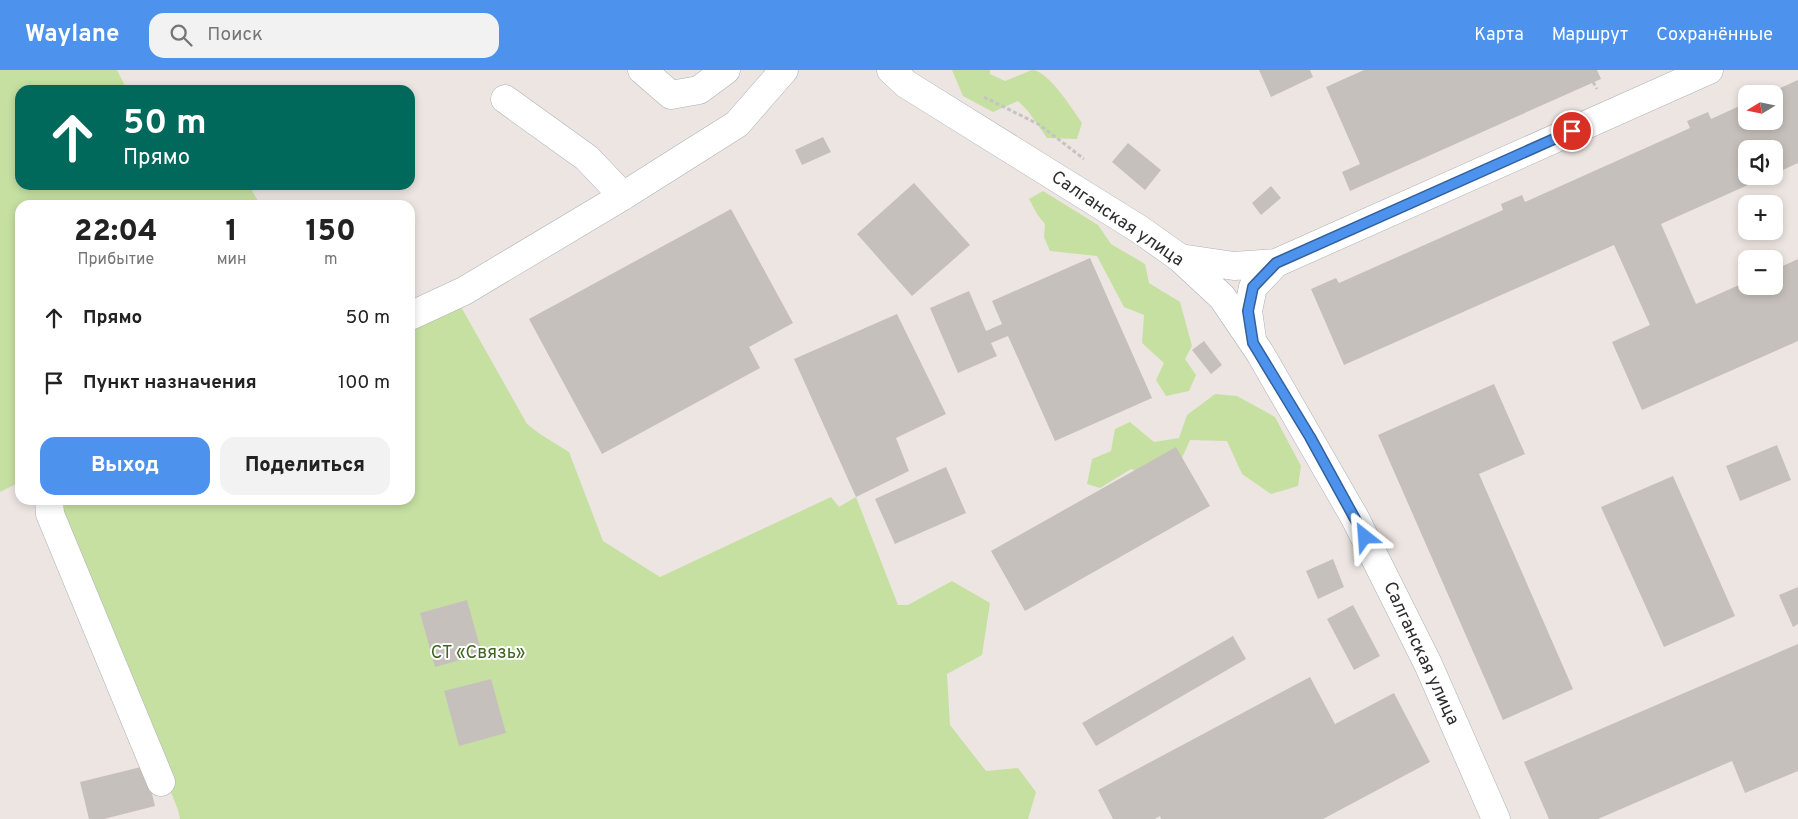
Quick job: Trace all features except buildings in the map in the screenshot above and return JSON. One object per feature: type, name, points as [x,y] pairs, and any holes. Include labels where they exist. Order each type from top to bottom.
[{"type":"street","points":[[642,70],[671,95],[699,90],[726,70]]},
{"type":"street","points":[[415,314],[464,291],[623,196],[737,124],[784,70]]},
{"type":"street","name":"Салганская улица","points":[[891,70],[906,84],[1139,229],[1180,258],[1222,297],[1253,343],[1310,437],[1359,524],[1428,664],[1496,819]]},
{"type":"street","points":[[1180,258],[1234,266],[1276,263],[1709,70]]},
{"type":"street","points":[[505,99],[587,158],[623,196]]},
{"type":"street","points":[[1253,343],[1248,311],[1253,287],[1276,263]]},
{"type":"street","points":[[49,505],[50,514],[161,782]]},
{"type":"green space","points":[[0,70],[117,70],[124,85],[15,85],[15,190],[252,190],[257,200],[15,200],[15,484],[0,492]]},
{"type":"green space","points":[[952,70],[990,70],[990,74],[1005,81],[1032,70],[1038,72],[1045,76],[1060,92],[1082,123],[1077,139],[1047,138],[1028,111],[1018,101],[993,112],[963,96]]},
{"type":"green space","points":[[1043,191],[1098,225],[1111,244],[1145,264],[1149,283],[1180,302],[1192,346],[1185,359],[1196,375],[1189,391],[1166,396],[1156,380],[1164,363],[1142,343],[1144,315],[1124,307],[1097,256],[1050,251],[1044,237],[1045,224],[1029,199]]},
{"type":"green space","name":"СТ «Связь»","points":[[460,305],[527,424],[569,452],[603,541],[660,577],[831,497],[839,507],[856,497],[898,605],[908,605],[952,581],[990,603],[982,655],[947,674],[950,725],[986,771],[1018,768],[1036,792],[1028,819],[180,819],[56,505],[415,505],[415,328]]},
{"type":"green space","points":[[1215,394],[1237,396],[1275,417],[1301,466],[1298,486],[1271,494],[1242,474],[1227,441],[1190,440],[1179,465],[1158,478],[1131,469],[1100,488],[1087,484],[1092,459],[1111,451],[1115,429],[1130,422],[1154,442],[1179,438],[1187,415]]},
{"type":"route","points":[[1365,537],[1310,437],[1253,343],[1248,311],[1253,287],[1276,263],[1572,131]]}]
